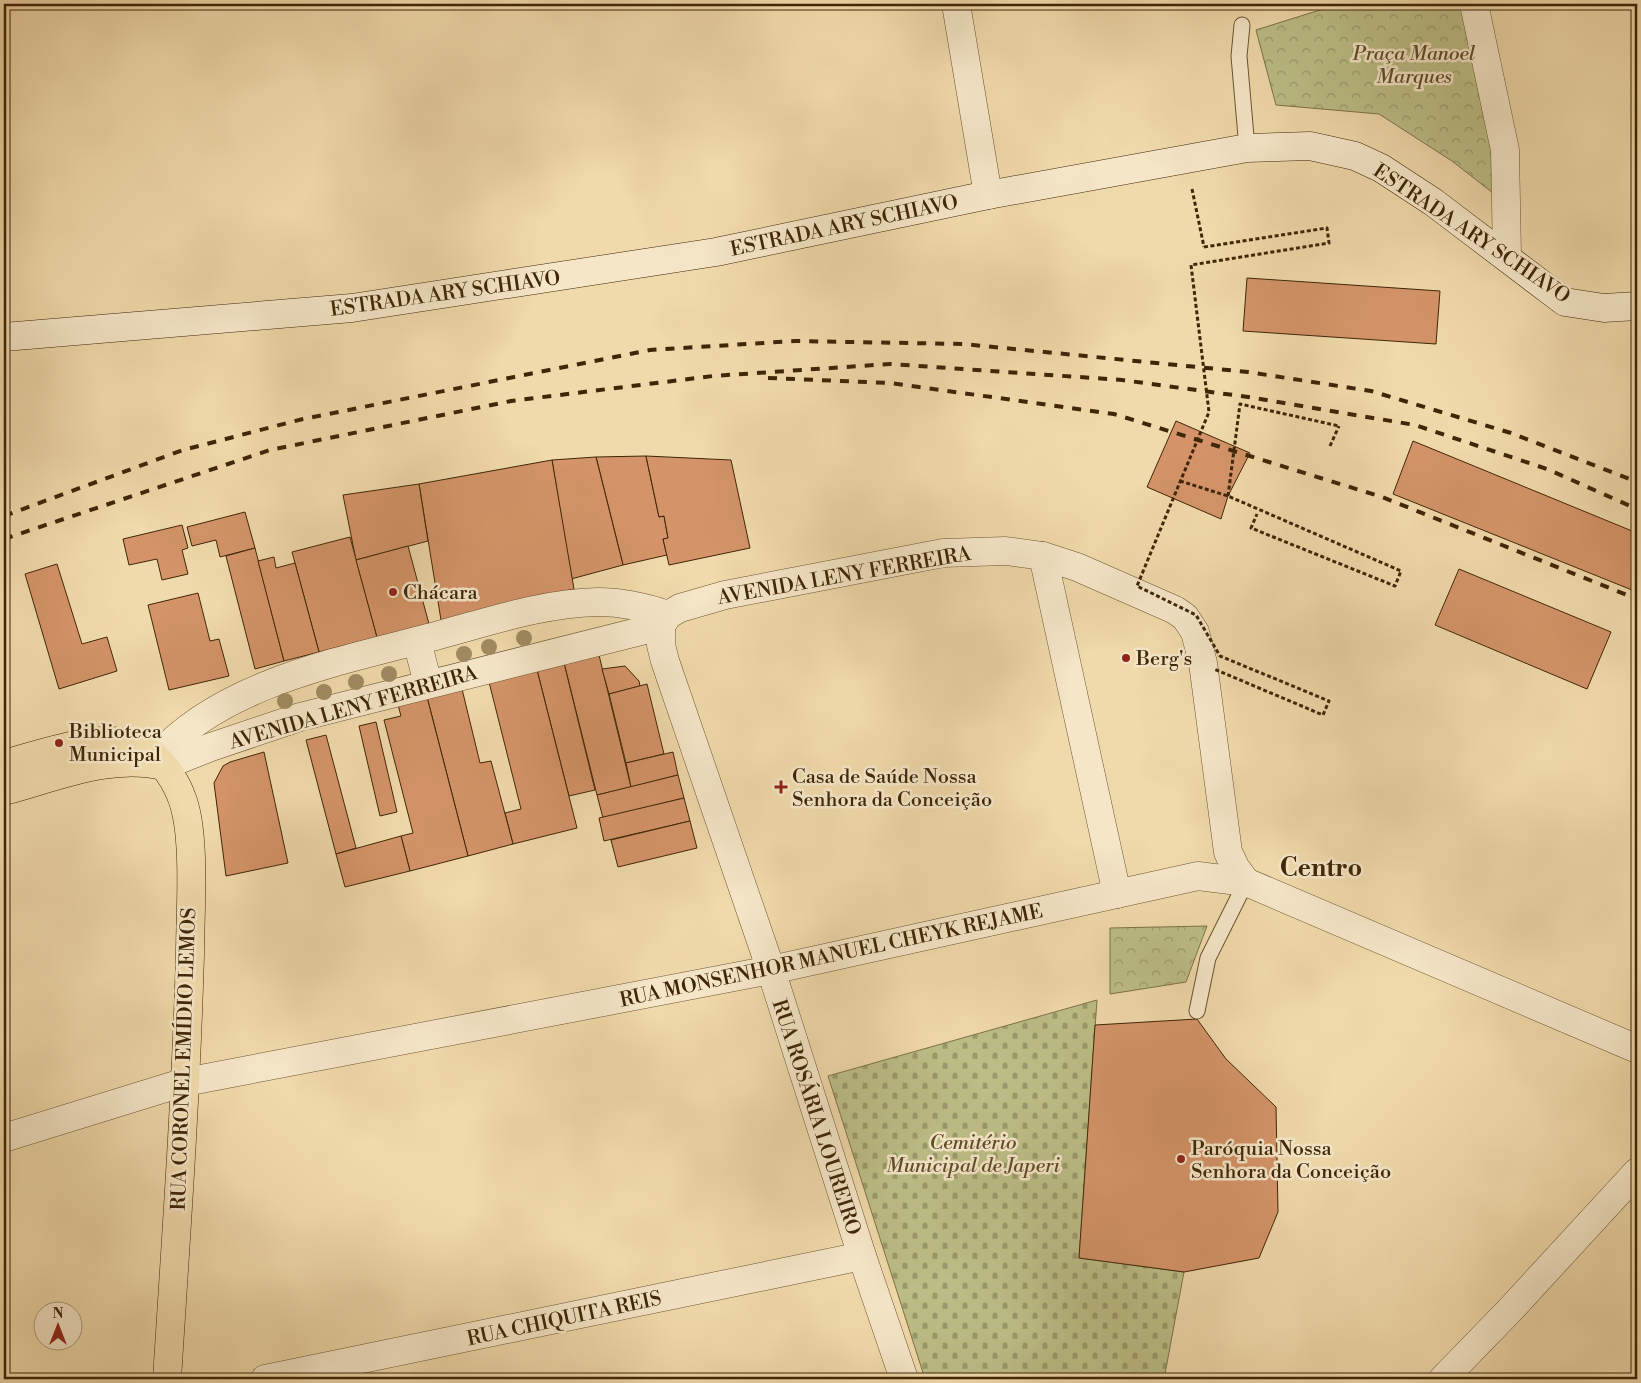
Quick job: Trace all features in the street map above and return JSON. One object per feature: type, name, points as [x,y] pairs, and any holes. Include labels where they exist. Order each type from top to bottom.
[{"type":"main road","points":[[4,764],[76,745],[110,741],[126,742],[156,758]]},
{"type":"main road","name":"AVENIDA LENY FERREIRA","points":[[4,791],[98,766],[156,758]]},
{"type":"main road","name":"RUA CORONEL EMÍDIO LEMOS","points":[[156,758],[176,785],[184,802],[189,849],[190,947],[168,1379]]},
{"type":"street","points":[[956,4],[988,196]]},
{"type":"street","points":[[1474,4],[1505,150],[1506,256]]},
{"type":"street","name":"ESTRADA ARY SCHIAVO","points":[[9,342],[352,308],[716,252],[988,196],[1247,148],[1310,146],[1355,156],[1397,178],[1506,256],[1565,302],[1604,308],[1637,306]]},
{"type":"street","name":"AVENIDA LENY FERREIRA","points":[[156,758],[664,620],[680,608],[725,595],[944,553],[1006,551],[1044,556],[1077,567],[1163,603],[1185,617],[1197,638],[1203,663],[1228,852],[1235,867],[1246,882]]},
{"type":"street","points":[[1044,556],[1117,894]]},
{"type":"street","name":"AVENIDA LENY FERREIRA","points":[[156,758],[184,732],[250,692],[280,679],[417,641],[564,604],[598,602],[628,604],[664,620]]},
{"type":"street","name":"RUA ROSÁRIA LOUREIRO","points":[[664,620],[661,645],[665,661],[770,970],[862,1256],[904,1379]]},
{"type":"street","points":[[417,641],[428,684]]},
{"type":"street","name":"RUA MONSENHOR MANUEL CHEYK REJAME","points":[[4,1138],[184,1082],[770,970],[1198,876],[1246,882],[1637,1048]]},
{"type":"street","points":[[1443,1379],[1510,1310],[1637,1172]]},
{"type":"street","name":"RUA CHIQUITA REIS","points":[[266,1379],[862,1256]]},
{"type":"lane","points":[[1242,25],[1239,56],[1247,148]]},
{"type":"lane","points":[[1197,1011],[1208,958],[1246,882]]},
{"type":"path","points":[[1186,159],[1204,247],[1327,228],[1329,243],[1191,265],[1209,412],[1137,586],[1196,615],[1220,656],[1329,701],[1323,714],[1214,669]]},
{"type":"path","points":[[1228,496],[1240,404],[1339,426],[1330,446]]},
{"type":"path","points":[[1180,481],[1228,496],[1401,571],[1395,586],[1251,528],[1257,514]]},
{"type":"green space","name":"Praça Manoel Marques","points":[[1339,4],[1463,4],[1507,204],[1452,161],[1379,114],[1276,105],[1256,30]]},
{"type":"green space","points":[[1207,926],[1186,982],[1110,994],[1110,928]]},
{"type":"green space","name":"Cemitério Municipal de Japeri","points":[[1097,1000],[1079,1258],[1184,1272],[1164,1379],[925,1379],[828,1076]]},
{"type":"building","points":[[1247,278],[1440,291],[1436,344],[1243,331]]},
{"type":"building","points":[[1176,421],[1250,453],[1228,496],[1221,519],[1147,487]]},
{"type":"building","points":[[1413,441],[1637,533],[1637,592],[1393,494]]},
{"type":"building","points":[[646,456],[659,517],[664,516],[668,538],[663,539],[667,555],[623,565],[596,457]]},
{"type":"building","points":[[646,456],[731,460],[750,548],[669,565],[663,539],[668,538],[664,516],[659,517]]},
{"type":"building","points":[[596,457],[623,565],[571,579],[552,460]]},
{"type":"building","points":[[552,460],[574,589],[441,620],[419,484]]},
{"type":"building","points":[[419,484],[428,541],[356,560],[343,495]]},
{"type":"building","points":[[245,512],[255,548],[220,557],[216,540],[192,546],[187,527]]},
{"type":"building","points":[[182,525],[188,548],[182,550],[188,574],[162,580],[157,559],[129,565],[123,539]]},
{"type":"building","points":[[350,537],[377,637],[319,652],[292,552]]},
{"type":"building","name":"Chácara","points":[[408,546],[429,624],[377,637],[356,560]]},
{"type":"building","points":[[255,548],[284,661],[255,669],[226,556]]},
{"type":"building","points":[[274,557],[276,568],[295,563],[319,652],[284,661],[258,561]]},
{"type":"building","points":[[57,564],[82,644],[107,637],[117,671],[59,689],[25,574]]},
{"type":"building","points":[[1459,569],[1611,632],[1587,689],[1435,625]]},
{"type":"building","points":[[198,593],[210,641],[219,639],[229,676],[169,690],[148,605]]},
{"type":"building","points":[[599,655],[631,787],[597,795],[564,663]]},
{"type":"building","points":[[564,663],[595,790],[569,796],[537,670]]},
{"type":"building","points":[[625,666],[639,681],[640,686],[609,694],[602,669]]},
{"type":"building","points":[[537,670],[577,828],[513,844],[505,813],[521,809],[489,682]]},
{"type":"building","points":[[647,684],[664,754],[626,763],[609,694]]},
{"type":"building","points":[[462,689],[480,763],[491,761],[513,844],[468,856],[427,697]]},
{"type":"building","points":[[427,697],[468,856],[410,871],[401,836],[413,833],[384,720],[401,716],[398,705]]},
{"type":"building","points":[[376,722],[397,812],[380,816],[359,726]]},
{"type":"building","points":[[326,735],[356,848],[336,854],[306,740]]},
{"type":"building","points":[[264,752],[288,863],[226,876],[214,783],[223,766],[230,762]]},
{"type":"building","points":[[673,752],[678,775],[631,787],[626,763]]},
{"type":"building","points":[[678,775],[684,798],[603,818],[597,795]]},
{"type":"building","points":[[684,798],[690,821],[604,841],[599,818]]},
{"type":"building","points":[[690,821],[697,848],[618,867],[611,840]]},
{"type":"building","points":[[401,836],[410,871],[345,887],[336,854]]},
{"type":"building","name":"Paróquia Nossa Senhora da Conceição","points":[[1197,1019],[1226,1059],[1276,1107],[1278,1212],[1259,1258],[1184,1272],[1079,1258],[1095,1025]]},
{"type":"railway","points":[[4,516],[183,450],[303,419],[650,350],[795,341],[963,344],[1248,372],[1371,391],[1511,433],[1637,482]]},
{"type":"railway","points":[[4,539],[270,450],[511,401],[713,376],[890,364],[1122,380],[1248,397],[1415,425],[1547,469],[1637,509]]},
{"type":"railway","points":[[768,378],[890,383],[1114,414],[1382,497],[1637,599]]},
{"type":"place","name":"Chácara","points":[[393,592]]},
{"type":"place","name":"Berg's","points":[[1126,658]]},
{"type":"place","name":"Biblioteca Municipal","points":[[59,743]]},
{"type":"place","name":"Casa de Saúde Nossa Senhora da Conceição","points":[[781,787]]},
{"type":"place","name":"Paróquia Nossa Senhora da Conceição","points":[[1181,1159]]},
{"type":"district","name":"Centro","points":[[1321,867]]}]
